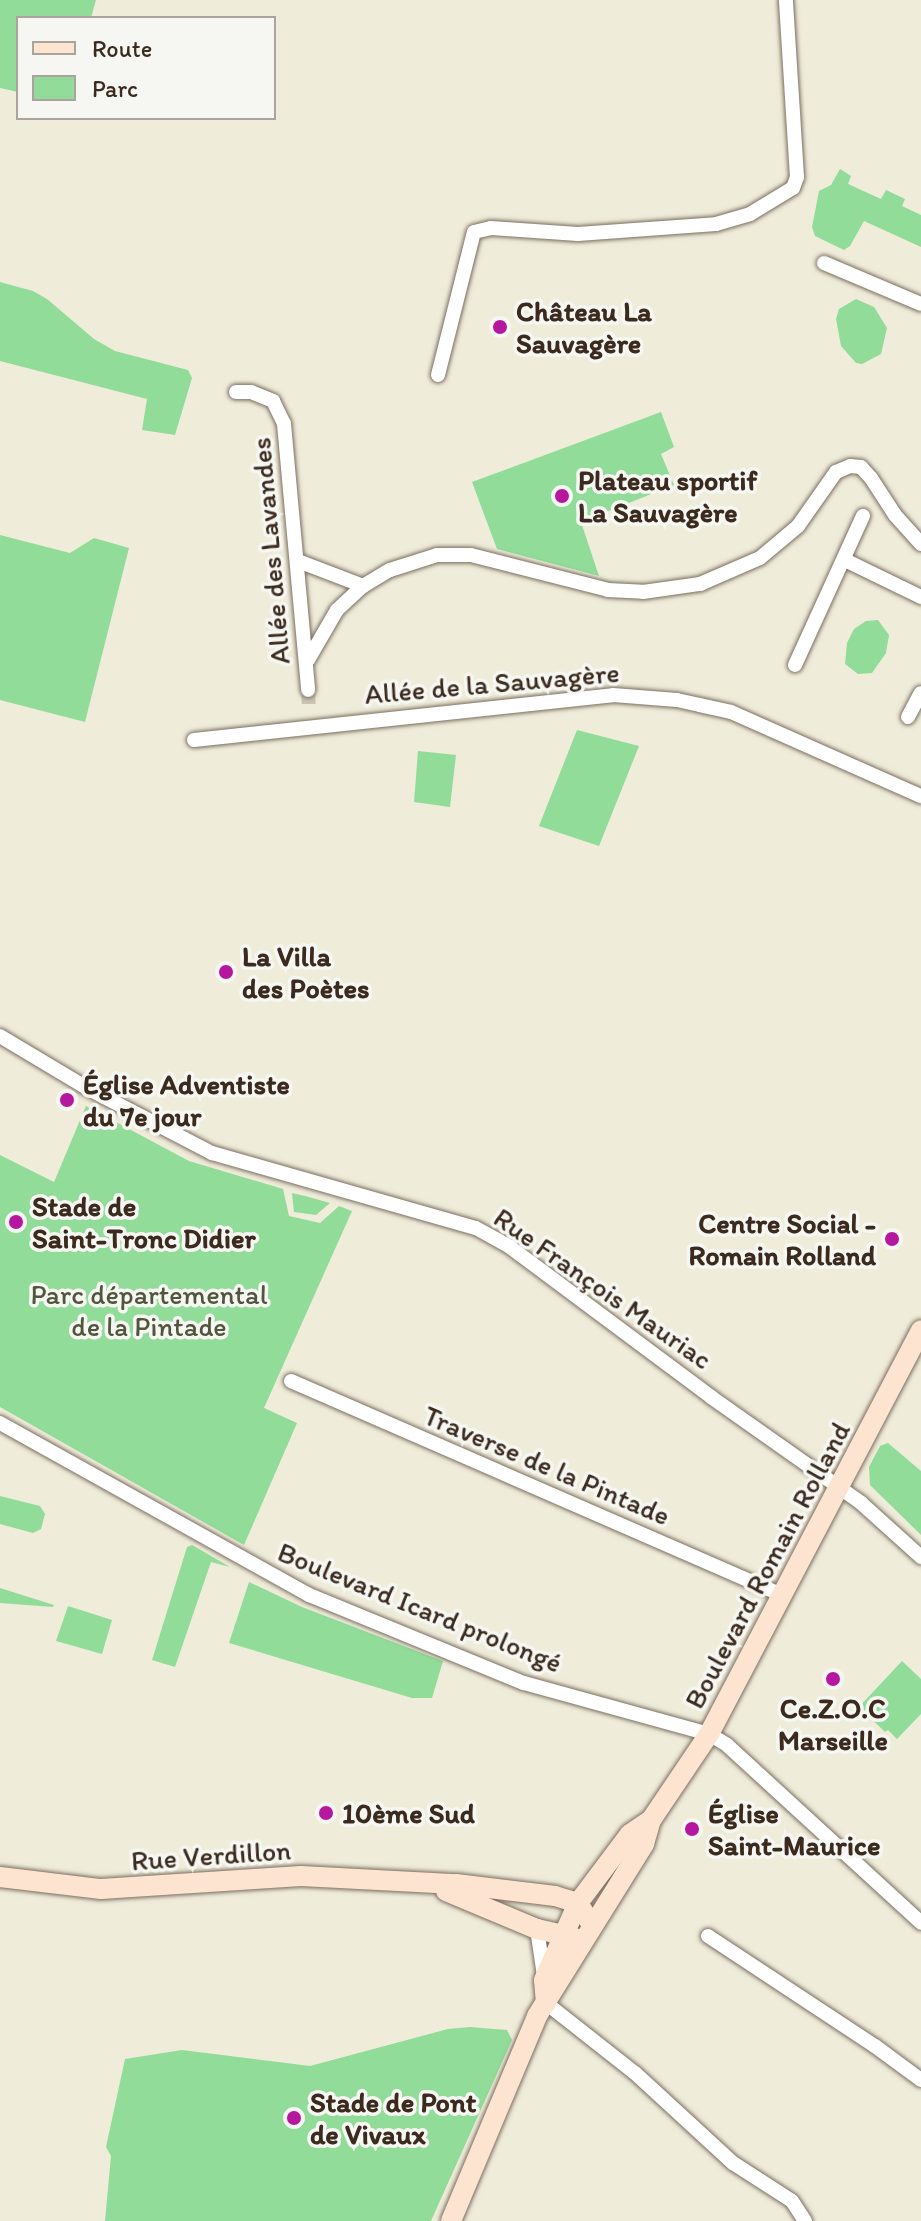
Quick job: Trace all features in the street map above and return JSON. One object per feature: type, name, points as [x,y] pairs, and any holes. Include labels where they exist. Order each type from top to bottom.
[{"type":"main road","name":"Boulevard Romain Rolland","points":[[451,2221],[537,2016],[644,1844],[651,1820],[709,1734],[921,1330]]},
{"type":"main road","name":"Boulevard Romain Rolland","points":[[546,2003],[544,1980],[578,1903],[630,1834],[651,1820]]},
{"type":"main road","name":"Rue Verdillon","points":[[0,1877],[101,1889],[301,1876],[513,1890],[578,1903]]},
{"type":"main road","name":"Rue Verdillon","points":[[427,1884],[508,1914],[537,1929],[561,1936],[588,1932]]},
{"type":"main road","points":[[508,1914],[513,1890]]},
{"type":"main road","points":[[578,1903],[588,1932]]},
{"type":"street","points":[[438,375],[474,232],[491,228],[590,233],[716,224],[750,214],[793,188],[797,177],[786,0]]},
{"type":"street","points":[[824,263],[921,304]]},
{"type":"street","name":"Allée des Lavandes","points":[[236,392],[251,392],[273,401],[284,424],[308,660],[308,690]]},
{"type":"street","points":[[308,660],[337,610],[363,586],[415,561],[454,554],[544,572],[608,590],[643,592],[700,584],[760,558],[798,526],[836,472],[850,466],[861,467],[921,544]]},
{"type":"street","points":[[795,665],[863,516]]},
{"type":"street","points":[[845,560],[921,597]]},
{"type":"street","points":[[298,561],[363,586]]},
{"type":"street","points":[[908,717],[921,693]]},
{"type":"street","name":"Allée de la Sauvagère","points":[[194,740],[613,695],[677,700],[731,712],[921,796]]},
{"type":"street","points":[[309,709],[310,726]]},
{"type":"street","name":"Rue François Mauriac","points":[[0,1036],[87,1088],[212,1153],[476,1228],[510,1247],[840,1488],[921,1557]]},
{"type":"street","name":"Traverse de la Pintade","points":[[291,1381],[782,1595]]},
{"type":"street","name":"Boulevard Icard prolongé","points":[[0,1423],[309,1595],[524,1683],[709,1734]]},
{"type":"street","points":[[709,1734],[727,1745],[921,1923]]},
{"type":"street","points":[[537,1929],[544,1980]]},
{"type":"street","points":[[708,1936],[875,2046],[921,2080]]},
{"type":"street","points":[[546,2003],[635,2073],[733,2163],[792,2201],[805,2221]]},
{"type":"green space","points":[[0,0],[96,0],[92,16],[16,16],[16,92],[0,88]]},
{"type":"green space","points":[[840,169],[851,176],[848,184],[881,199],[886,190],[905,199],[902,206],[921,215],[921,247],[864,221],[850,246],[844,250],[815,236],[812,227],[819,191],[831,185]]},
{"type":"green space","points":[[0,282],[33,291],[47,299],[94,339],[115,351],[188,370],[192,378],[175,435],[142,430],[147,399],[0,361]]},
{"type":"green space","points":[[856,299],[874,307],[887,328],[881,354],[862,364],[856,363],[841,346],[836,319],[839,309]]},
{"type":"green space","name":"Plateau sportif La Sauvagère","points":[[661,412],[674,447],[661,454],[674,485],[581,522],[599,576],[497,549],[472,482]]},
{"type":"green space","points":[[0,535],[70,553],[94,538],[129,548],[85,722],[0,700]]},
{"type":"green space","points":[[878,620],[889,635],[886,653],[872,673],[858,674],[845,664],[847,643],[854,629],[866,621]]},
{"type":"green space","points":[[577,730],[639,746],[599,846],[539,826]]},
{"type":"green space","points":[[418,751],[456,755],[450,807],[414,802]]},
{"type":"green space","name":"Parc départemental de la Pintade","points":[[86,1106],[189,1161],[283,1189],[289,1216],[320,1223],[339,1206],[352,1211],[264,1408],[297,1423],[244,1545],[0,1407],[0,1155],[54,1182]]},
{"type":"green space","points":[[292,1193],[330,1203],[316,1215],[294,1212]]},
{"type":"green space","points":[[888,1443],[921,1471],[921,1535],[870,1485],[869,1467],[880,1446]]},
{"type":"green space","points":[[0,1496],[40,1506],[45,1514],[41,1529],[33,1533],[0,1524]]},
{"type":"green space","points":[[192,1545],[230,1567],[211,1562],[175,1667],[152,1660],[187,1547]]},
{"type":"green space","points":[[249,1582],[302,1607],[443,1661],[432,1698],[412,1698],[229,1643]]},
{"type":"green space","points":[[0,1588],[54,1605],[0,1603]]},
{"type":"green space","points":[[68,1606],[112,1620],[102,1654],[56,1641]]},
{"type":"green space","points":[[902,1661],[921,1679],[921,1714],[897,1739],[859,1707]]},
{"type":"green space","name":"Stade de Pont de Vivaux","points":[[448,2029],[507,2030],[512,2040],[431,2221],[105,2221],[111,2156],[106,2147],[125,2059],[182,2050],[310,2066]]},
{"type":"tunnel","points":[[308,690],[309,709]]},
{"type":"place","name":"Château La Sauvagère","points":[[500,327]]},
{"type":"place","name":"Plateau sportif La Sauvagère","points":[[562,496]]},
{"type":"place","name":"La Villa des Poètes","points":[[226,972]]},
{"type":"place","name":"Église Adventiste du 7e jour","points":[[67,1100]]},
{"type":"place","name":"Stade de Saint-Tronc Didier","points":[[16,1222]]},
{"type":"place","name":"Centre Social - Romain Rolland","points":[[892,1239]]},
{"type":"place","name":"Ce.Z.O.C Marseille","points":[[833,1679]]},
{"type":"place","name":"10ème Sud","points":[[326,1813]]},
{"type":"place","name":"Église Saint-Maurice","points":[[692,1829]]},
{"type":"place","name":"Stade de Pont de Vivaux","points":[[294,2118]]}]
